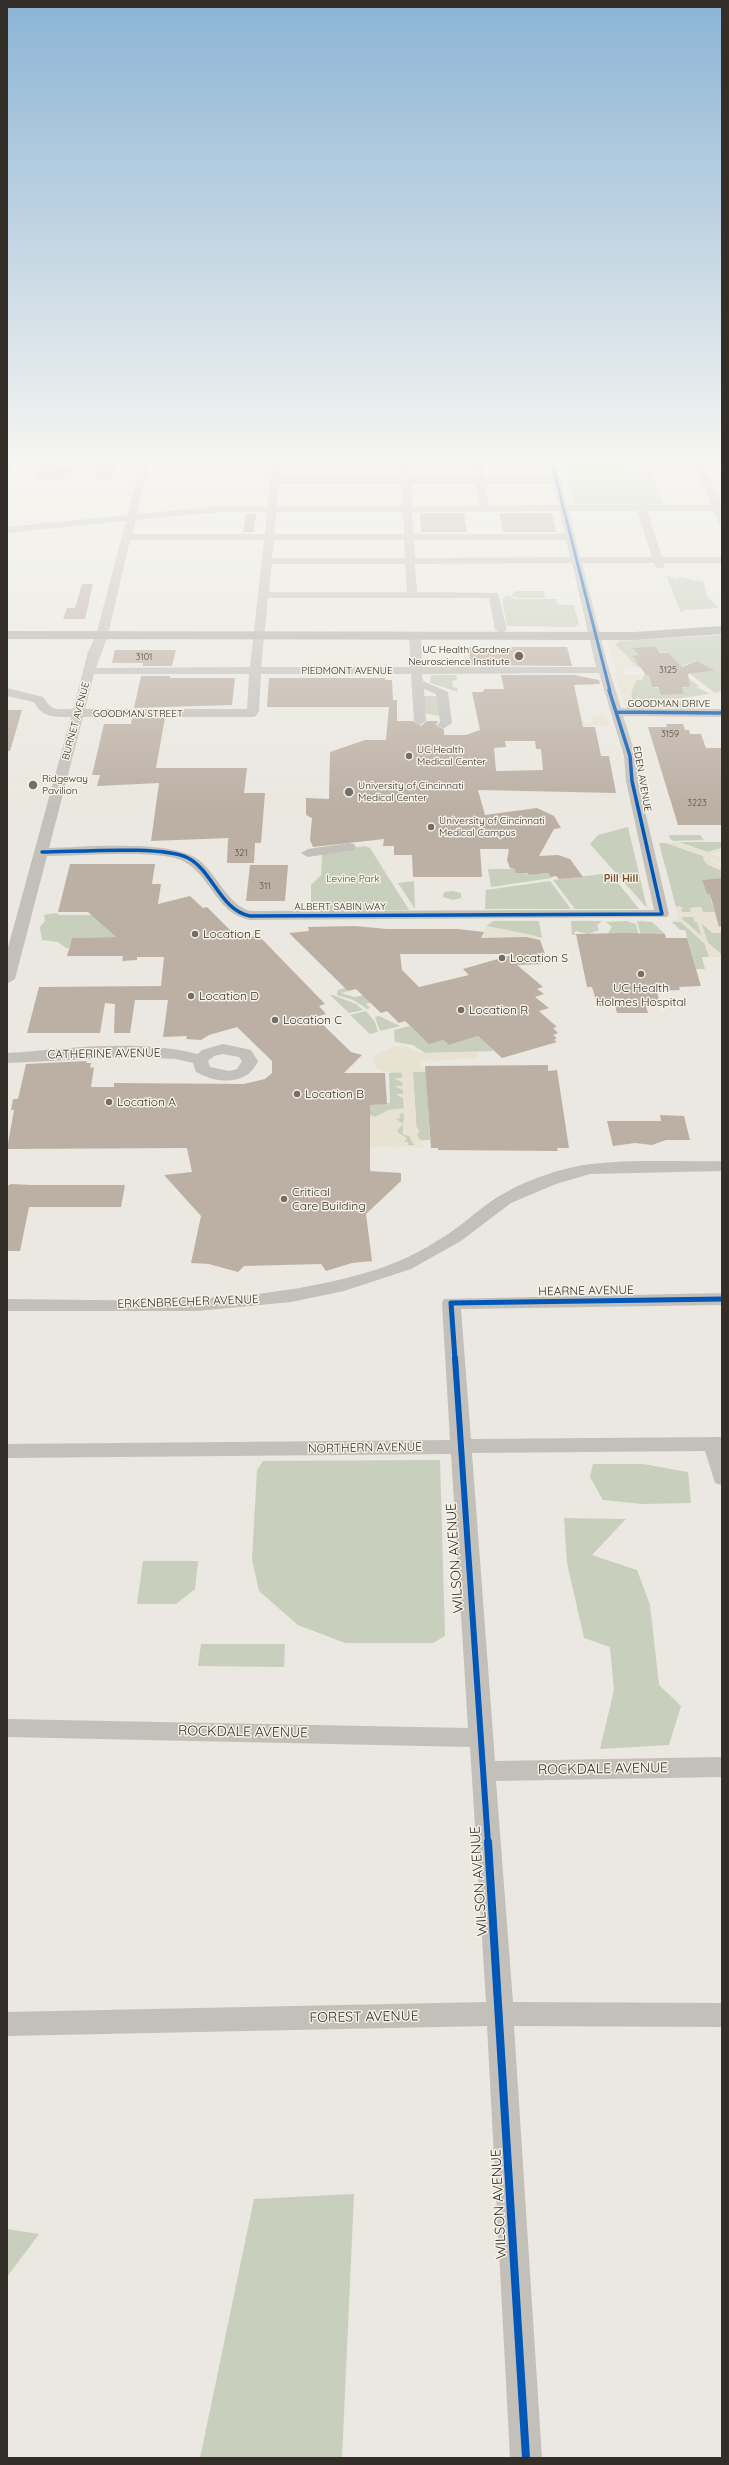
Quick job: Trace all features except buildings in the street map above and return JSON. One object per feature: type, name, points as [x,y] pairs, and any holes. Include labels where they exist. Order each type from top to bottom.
[{"type":"main road","points":[[258,634],[273,637],[594,633],[722,624]]},
{"type":"main road","points":[[7,635],[258,634],[281,631],[501,630],[646,636],[722,630]]},
{"type":"street","name":"BURNET AVENUE","points":[[7,979],[12,943],[42,852],[89,671],[102,635],[116,578]]},
{"type":"street","points":[[255,672],[258,634],[265,578]]},
{"type":"street","points":[[411,578],[412,595]]},
{"type":"street","name":"EDEN AVENUE","points":[[580,578],[616,712],[630,756],[631,778],[662,914]]},
{"type":"street","points":[[264,595],[494,595],[501,630]]},
{"type":"street","points":[[415,636],[420,722]]},
{"type":"street","name":"PIEDMONT AVENUE","points":[[89,671],[255,672],[605,670]]},
{"type":"street","name":"GOODMAN STREET","points":[[7,692],[39,700],[48,712],[78,714],[176,714],[252,712],[255,672]]},
{"type":"street","points":[[418,683],[442,692],[446,723],[443,725]]},
{"type":"street","name":"GOODMAN DRIVE","points":[[616,712],[722,713]]},
{"type":"street","points":[[308,853],[349,847]]},
{"type":"street","name":"ALBERT SABIN WAY","points":[[42,852],[136,852],[181,856],[193,862],[242,913],[259,916],[662,914]]},
{"type":"street","name":"CATHERINE AVENUE","points":[[7,1051],[82,1045]]},
{"type":"street","name":"CATHERINE AVENUE","points":[[7,1058],[78,1053],[166,1053],[187,1055],[200,1060],[202,1069],[207,1073],[222,1076],[239,1074],[249,1066],[250,1061],[245,1053],[231,1049],[215,1050],[114,1045]]},
{"type":"street","points":[[200,1060],[208,1053],[215,1050]]},
{"type":"street","name":"ERKENBRECHER AVENUE","points":[[7,1305],[207,1304],[254,1302],[291,1296],[342,1286],[383,1274],[415,1261],[465,1230],[491,1208],[512,1195],[569,1175],[590,1169],[722,1166]]},
{"type":"street","name":"HEARNE AVENUE","points":[[451,1303],[722,1299]]},
{"type":"street","name":"WILSON AVENUE","points":[[451,1303],[500,2014],[526,2458]]},
{"type":"street","points":[[718,1444],[722,1478]]},
{"type":"street","name":"NORTHERN AVENUE","points":[[7,1451],[718,1444]]},
{"type":"street","name":"ROCKDALE AVENUE","points":[[7,1728],[480,1738]]},
{"type":"street","name":"ROCKDALE AVENUE","points":[[483,1771],[722,1767]]},
{"type":"street","name":"FOREST AVENUE","points":[[7,2024],[500,2014],[722,2014]]},
{"type":"green space","points":[[667,578],[677,580],[679,578],[685,578],[704,582],[706,595],[719,608],[684,610],[681,613]]},
{"type":"green space","points":[[516,591],[544,591],[545,598],[517,598],[511,595]]},
{"type":"green space","points":[[506,595],[515,599],[555,599],[560,605],[574,605],[579,624],[574,627],[507,626],[502,600]]},
{"type":"green space","points":[[722,635],[722,691],[715,693],[690,674],[714,671],[697,661],[681,666],[669,653],[660,652],[655,646],[633,648],[639,655],[632,657],[643,668],[637,667],[614,643],[618,643],[616,641]]},
{"type":"green space","points":[[645,674],[649,675],[652,687],[658,688],[661,695],[684,694],[682,688],[684,687],[686,676],[699,686],[697,687],[710,694],[632,705],[631,689],[636,680],[641,680]]},
{"type":"green space","points":[[431,675],[456,675],[457,680],[452,681],[453,687],[457,688],[458,692],[430,683]]},
{"type":"green space","points":[[421,696],[438,696],[439,716],[424,713]]},
{"type":"green space","points":[[696,699],[698,705],[694,708],[642,706]]},
{"type":"green space","points":[[628,827],[647,908],[590,844],[598,835]]},
{"type":"green space","points":[[669,835],[700,835],[704,840],[674,841],[670,839]]},
{"type":"green space","points":[[679,842],[722,842],[722,848],[707,852]]},
{"type":"green space","points":[[659,843],[666,843],[703,856],[707,864],[722,871],[722,878],[702,880],[707,894],[713,894],[711,900],[715,912],[703,912],[701,907],[690,908],[691,912],[682,912],[680,906],[676,907]]},
{"type":"green space","name":"Levine Park","points":[[365,846],[370,848],[409,910],[311,911],[311,885],[321,875],[322,854],[326,851]]},
{"type":"green space","points":[[488,869],[515,869],[529,875],[548,873],[552,878],[491,887]]},
{"type":"green space","points":[[610,873],[639,909],[575,909],[553,880]]},
{"type":"green space","points":[[414,881],[415,909],[398,883]]},
{"type":"green space","points":[[550,881],[571,909],[485,909],[486,890]]},
{"type":"green space","points":[[453,891],[461,893],[461,898],[453,900],[443,897],[444,892]]},
{"type":"green space","points":[[56,913],[59,915],[140,915],[105,927],[116,937],[72,938],[69,948],[66,948],[58,942],[42,940],[40,927],[45,921],[44,915]]},
{"type":"green space","points":[[683,917],[693,917],[697,922],[703,937],[682,919]]},
{"type":"green space","points":[[493,921],[539,921],[542,938],[486,926]]},
{"type":"green space","points":[[571,921],[601,922],[597,925],[599,930],[588,934],[576,931],[574,933],[576,935],[572,935]]},
{"type":"green space","points":[[627,921],[636,924],[639,937],[621,933],[608,933],[612,927],[606,922]]},
{"type":"green space","points":[[637,921],[652,922],[665,934],[641,936]]},
{"type":"green space","points":[[672,922],[681,922],[705,944],[709,957],[702,957],[705,969],[696,969],[685,930],[680,930]]},
{"type":"green space","points":[[701,923],[713,933],[721,932],[720,930],[722,930],[722,955],[708,943]]},
{"type":"green space","points":[[345,988],[348,991],[341,993],[355,997],[368,994],[376,1001],[366,1004],[370,1008],[367,1009],[353,1000],[337,995],[338,990]]},
{"type":"green space","points":[[330,995],[356,1004],[363,1010],[349,1013]]},
{"type":"green space","points":[[366,1011],[375,1022],[378,1032],[370,1034],[350,1015]]},
{"type":"green space","points":[[379,1016],[400,1026],[380,1031],[375,1017]]},
{"type":"green space","points":[[410,1026],[429,1043],[443,1040],[449,1045],[478,1036],[494,1051],[425,1053],[413,1045],[395,1042],[394,1030]]},
{"type":"green space","points":[[402,1072],[403,1078],[395,1079],[403,1082],[403,1086],[395,1086],[403,1090],[403,1094],[396,1094],[403,1098],[404,1109],[389,1110],[375,1117],[369,1115],[370,1105],[390,1103],[389,1073]]},
{"type":"green space","points":[[413,1072],[426,1072],[430,1140],[420,1140],[417,1135]]},
{"type":"green space","points":[[399,1113],[404,1113],[403,1134],[409,1136],[415,1145],[407,1145],[404,1142],[406,1138],[398,1134],[397,1130],[403,1124],[396,1119]]},
{"type":"green space","points":[[440,1460],[445,1636],[433,1643],[345,1643],[298,1625],[259,1591],[252,1559],[257,1470],[263,1461]]},
{"type":"green space","points":[[593,1464],[643,1464],[688,1472],[691,1503],[643,1504],[603,1500],[590,1477]]},
{"type":"green space","points":[[564,1518],[626,1519],[592,1555],[637,1570],[650,1605],[659,1685],[681,1706],[669,1745],[600,1749],[614,1690],[610,1647],[584,1638],[567,1563]]},
{"type":"green space","points":[[143,1561],[198,1561],[195,1589],[176,1604],[137,1604]]},
{"type":"green space","points":[[201,1644],[285,1644],[284,1667],[198,1666]]},
{"type":"green space","points":[[354,2194],[342,2458],[200,2458],[254,2199]]},
{"type":"green space","points":[[7,2229],[39,2234],[7,2277]]},
{"type":"shaded area","points":[[616,638],[619,643],[615,644],[637,667],[624,665],[623,675],[645,675],[641,680],[636,680],[631,694],[632,705],[642,706],[643,710],[629,709],[624,706],[607,641]]},
{"type":"shaded area","points":[[590,715],[606,717],[610,725],[563,727],[568,723],[594,722]]},
{"type":"shaded area","points":[[679,842],[707,852],[722,848],[722,851],[712,854],[722,858],[722,863],[708,858],[722,868],[722,871],[707,864],[704,861],[703,856],[666,843]]},
{"type":"shaded area","points":[[676,907],[683,907],[681,909],[682,912],[691,912],[690,908],[701,907],[703,912],[715,912],[721,933],[713,933],[701,923],[708,943],[722,957],[709,957],[705,944],[681,922],[672,922],[671,920],[679,919]],"holes":[[[683,917],[693,917],[694,922],[697,922],[702,937],[682,920]]]},
{"type":"shaded area","points":[[486,926],[537,936],[535,939],[481,938]]},
{"type":"shaded area","points":[[391,1046],[407,1047],[419,1053],[477,1052],[478,1058],[433,1061],[431,1059],[419,1063],[430,1072],[413,1072],[416,1127],[420,1131],[417,1135],[420,1140],[430,1140],[421,1142],[424,1148],[403,1146],[397,1148],[390,1146],[386,1148],[380,1146],[370,1148],[369,1115],[375,1117],[389,1110],[404,1108],[403,1098],[396,1094],[403,1094],[403,1090],[395,1086],[403,1086],[402,1082],[395,1078],[402,1078],[402,1073],[382,1071],[376,1067],[373,1062],[376,1054],[391,1049]],"holes":[[[404,1113],[405,1127],[402,1132],[409,1136],[414,1145],[408,1145],[408,1142],[404,1142],[407,1138],[397,1132],[399,1127],[403,1124],[396,1119],[401,1118],[399,1114]]]},
{"type":"cycle path","points":[[42,852],[140,851],[160,852],[188,858],[202,870],[234,908],[241,913],[250,916],[662,914],[632,781],[630,756],[602,666],[580,578]]},
{"type":"cycle path","points":[[616,712],[722,713]]},
{"type":"cycle path","points":[[526,2458],[500,2014],[451,1303],[722,1299]]},
{"type":"place","name":"UC Health Gardner Neuroscience Institute","points":[[519,656]]},
{"type":"place","name":"UC Health Medical Center","points":[[409,756]]},
{"type":"place","name":"Ridgeway Pavilion","points":[[33,785]]},
{"type":"place","name":"University of Cincinnati Medical Center","points":[[349,792]]},
{"type":"place","name":"University of Cincinnati Medical Campus","points":[[431,827]]},
{"type":"place","name":"Location E","points":[[195,934]]},
{"type":"place","name":"Location S","points":[[502,958]]},
{"type":"place","name":"UC Health Holmes Hospital","points":[[641,974]]},
{"type":"place","name":"Location D","points":[[191,996]]},
{"type":"place","name":"Location R","points":[[461,1010]]},
{"type":"place","name":"Location C","points":[[275,1020]]},
{"type":"place","name":"Location B","points":[[297,1094]]},
{"type":"place","name":"Location A","points":[[109,1102]]},
{"type":"place","name":"Critical Care Building","points":[[284,1199]]},
{"type":"district","name":"Pill Hill","points":[[621,879]]}]
